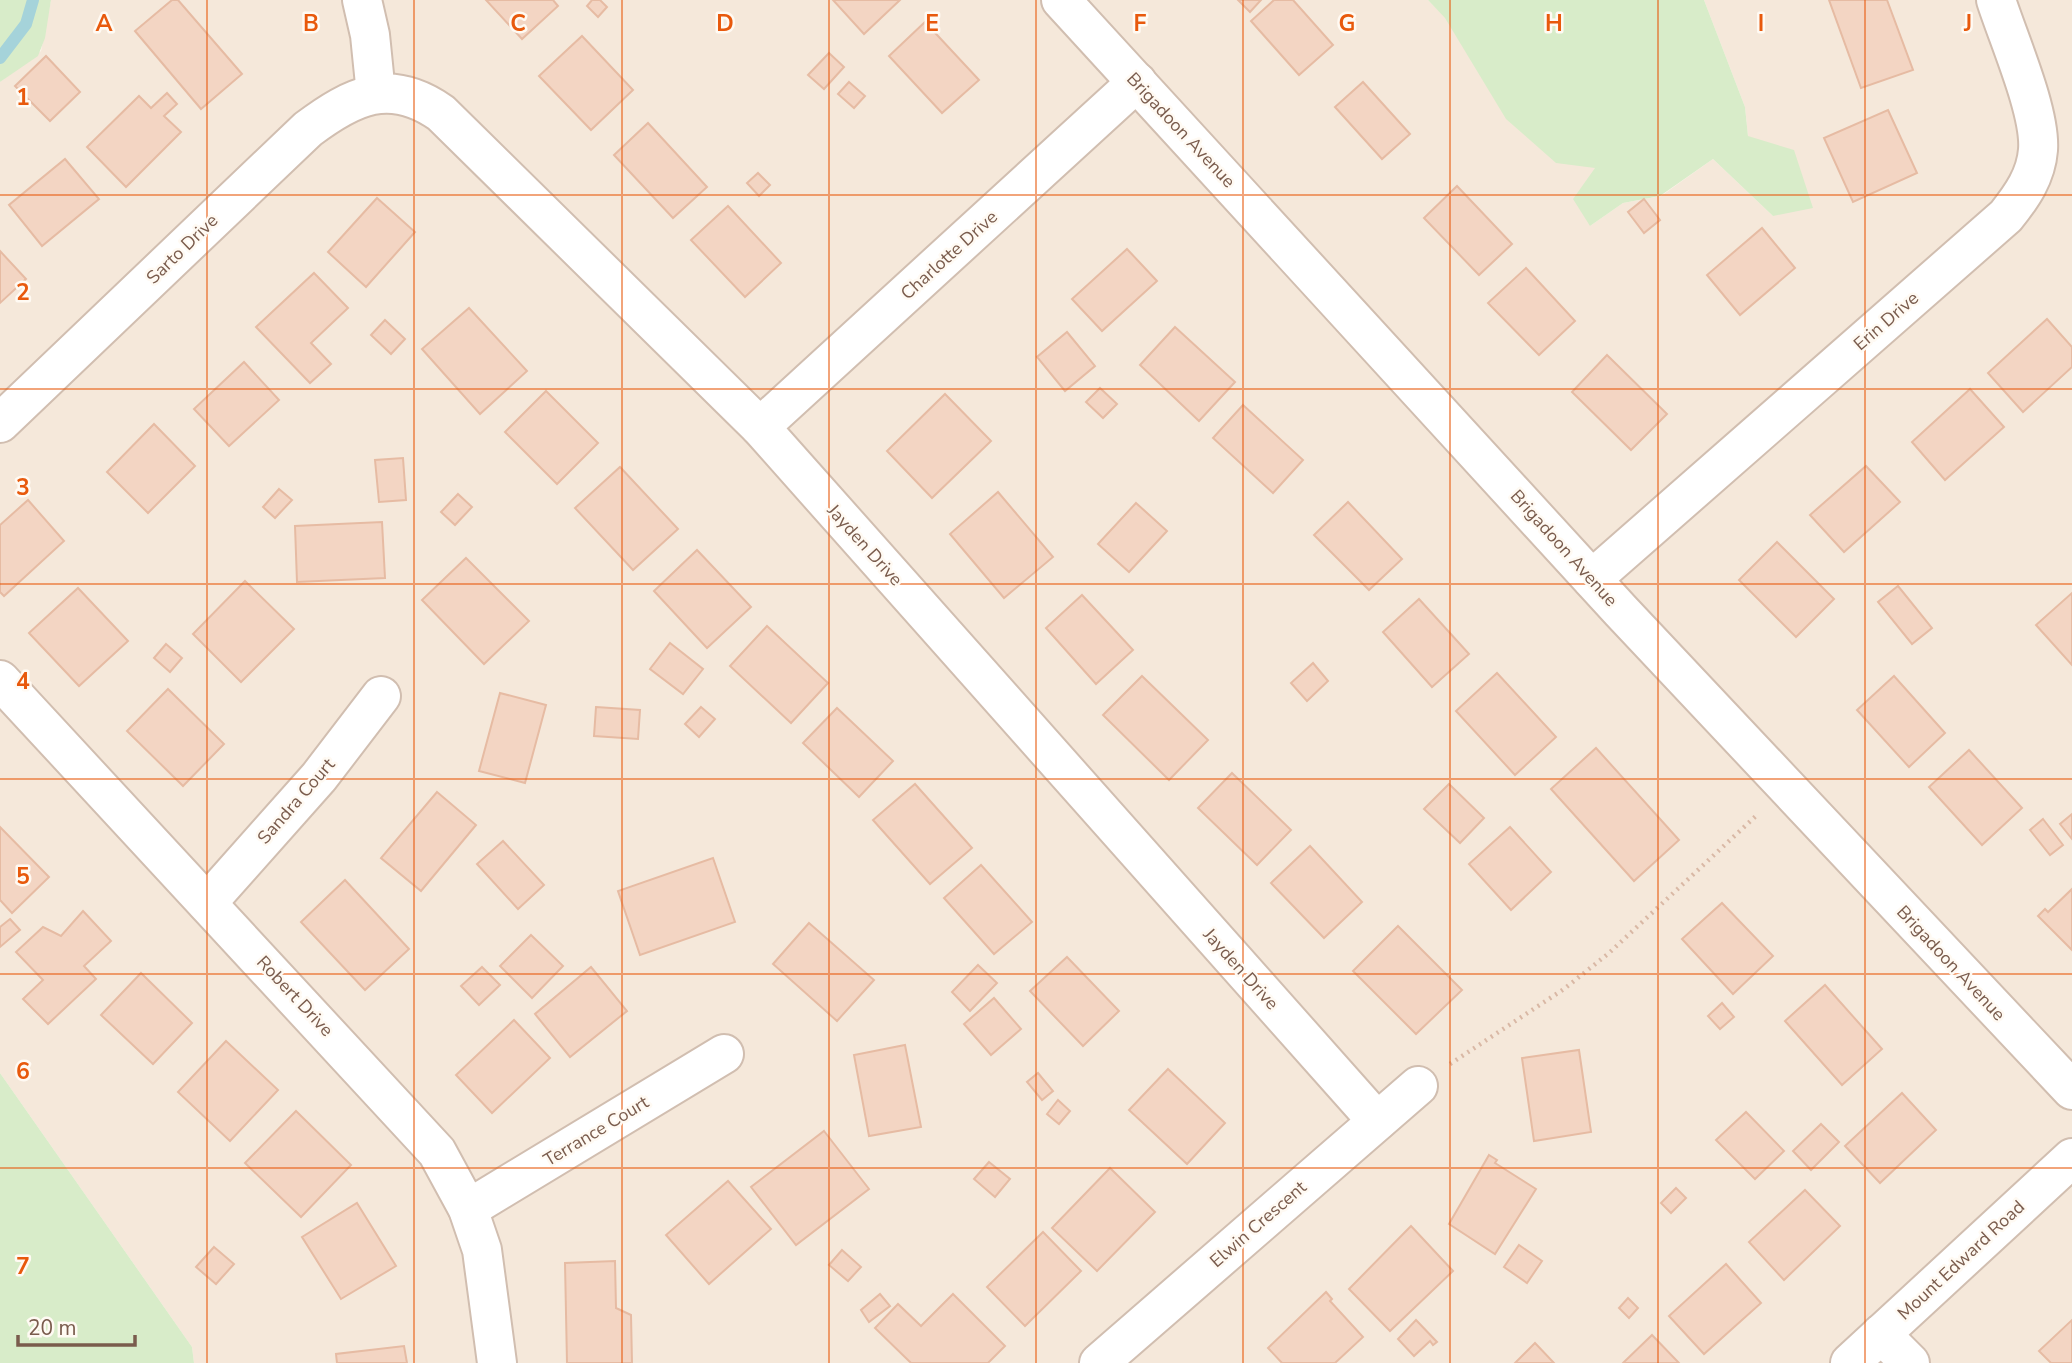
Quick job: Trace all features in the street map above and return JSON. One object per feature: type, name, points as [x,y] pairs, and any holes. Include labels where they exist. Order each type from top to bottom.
[{"type":"street","points":[[362,0],[370,36],[376,94]]},
{"type":"street","name":"Brigadoon Avenue","points":[[1062,0],[1786,789],[2072,1090]]},
{"type":"street","name":"Erin Drive","points":[[1592,579],[2006,216],[2023,195],[2034,173],[2039,148],[2035,119],[1996,0]]},
{"type":"street","name":"Charlotte Drive","points":[[760,427],[1137,82]]},
{"type":"street","name":"Sarto Drive","points":[[0,423],[308,129],[347,102],[376,94]]},
{"type":"street","name":"Jayden Drive","points":[[376,94],[399,94],[428,104],[441,113],[760,427],[1377,1121]]},
{"type":"street","name":"Robert Drive","points":[[0,680],[423,1132],[438,1152],[467,1209],[482,1250],[498,1363]]},
{"type":"street","name":"Sandra Court","points":[[207,903],[319,777],[381,696]]},
{"type":"street","name":"Terrance Court","points":[[467,1209],[724,1054]]},
{"type":"street","name":"Elwin Crescent","points":[[1099,1363],[1418,1086]]},
{"type":"street","name":"Mount Edward Road","points":[[1850,1363],[2072,1158]]},
{"type":"street","points":[[1881,1334],[1910,1363]]},
{"type":"path","points":[[1418,1086],[1506,1024],[1564,989],[1609,953],[1786,789]]},
{"type":"shaded area","points":[[51,0],[1428,0],[1595,168],[1590,226],[1623,203],[1661,196],[1713,159],[1773,216],[1748,136],[1745,107],[1704,0],[2072,0],[2072,1363],[194,1363],[192,1347],[0,1073],[0,82],[41,51]]},
{"type":"green space","points":[[0,0],[51,0],[45,38],[38,56],[0,82]]},
{"type":"green space","points":[[1428,0],[1704,0],[1745,107],[1748,136],[1794,150],[1813,208],[1773,216],[1713,159],[1660,196],[1623,203],[1590,226],[1573,199],[1595,168],[1556,163],[1506,119],[1445,18]]},
{"type":"green space","points":[[0,1073],[192,1347],[194,1363],[0,1363]]},
{"type":"building","points":[[172,0],[178,0],[242,74],[201,109],[135,31]]},
{"type":"building","points":[[486,0],[553,0],[558,6],[522,39]]},
{"type":"building","points":[[592,0],[600,0],[607,7],[598,17],[587,6]]},
{"type":"building","points":[[833,0],[900,0],[864,34]]},
{"type":"building","points":[[1238,0],[1261,0],[1250,12]]},
{"type":"building","points":[[1274,0],[1293,0],[1333,45],[1299,75],[1251,21]]},
{"type":"building","points":[[1829,0],[1887,0],[1913,70],[1861,88]]},
{"type":"building","points":[[925,22],[979,80],[942,113],[889,56]]},
{"type":"building","points":[[582,36],[633,90],[591,130],[539,76]]},
{"type":"building","points":[[829,53],[844,67],[824,89],[808,75]]},
{"type":"building","points":[[46,56],[80,92],[50,121],[15,86]]},
{"type":"building","points":[[849,82],[865,96],[854,108],[838,94]]},
{"type":"building","points":[[1363,82],[1410,134],[1382,159],[1335,107]]},
{"type":"building","points":[[167,93],[177,104],[164,116],[181,132],[126,187],[87,147],[139,96],[151,108]]},
{"type":"building","points":[[1888,110],[1917,173],[1853,202],[1824,138]]},
{"type":"building","points":[[648,123],[707,187],[673,218],[614,155]]},
{"type":"building","points":[[65,159],[99,199],[42,246],[9,205]]},
{"type":"building","points":[[758,173],[770,185],[759,196],[747,183]]},
{"type":"building","points":[[1457,186],[1512,244],[1479,275],[1424,218]]},
{"type":"building","points":[[377,198],[415,232],[366,287],[328,252]]},
{"type":"building","points":[[1644,199],[1660,220],[1644,233],[1628,212]]},
{"type":"building","points":[[728,206],[781,263],[745,297],[691,240]]},
{"type":"building","points":[[1762,228],[1795,268],[1740,315],[1707,275]]},
{"type":"building","points":[[1127,249],[1157,281],[1102,331],[1072,299]]},
{"type":"building","points":[[0,251],[26,279],[0,303]]},
{"type":"building","points":[[1526,268],[1575,321],[1539,355],[1488,303]]},
{"type":"building","points":[[314,273],[348,308],[311,343],[331,364],[310,383],[256,327]]},
{"type":"building","points":[[469,308],[527,371],[480,414],[422,349]]},
{"type":"building","points":[[2047,319],[2072,347],[2072,367],[2023,412],[1988,373]]},
{"type":"building","points":[[385,320],[405,339],[391,354],[371,335]]},
{"type":"building","points":[[1175,327],[1235,382],[1199,421],[1140,365]]},
{"type":"building","points":[[1067,332],[1095,366],[1065,391],[1037,357]]},
{"type":"building","points":[[1607,355],[1667,414],[1631,450],[1572,392]]},
{"type":"building","points":[[244,362],[279,400],[229,446],[194,409]]},
{"type":"building","points":[[1100,388],[1117,404],[1103,418],[1086,402]]},
{"type":"building","points":[[1970,389],[2004,427],[1945,480],[1912,442]]},
{"type":"building","points":[[546,391],[598,443],[557,484],[505,432]]},
{"type":"building","points":[[945,394],[991,441],[932,498],[887,451]]},
{"type":"building","points":[[1243,405],[1303,460],[1273,493],[1213,438]]},
{"type":"building","points":[[154,424],[195,466],[148,513],[107,472]]},
{"type":"building","points":[[403,458],[406,500],[379,502],[375,460]]},
{"type":"building","points":[[1866,466],[1900,502],[1844,552],[1810,515]]},
{"type":"building","points":[[620,467],[678,529],[633,570],[575,508]]},
{"type":"building","points":[[279,489],[292,500],[275,518],[263,507]]},
{"type":"building","points":[[998,492],[1053,557],[1004,598],[950,534]]},
{"type":"building","points":[[458,494],[472,507],[455,525],[441,512]]},
{"type":"building","points":[[28,500],[64,541],[4,596],[0,592],[0,525]]},
{"type":"building","points":[[1348,502],[1402,559],[1369,590],[1314,535]]},
{"type":"building","points":[[1136,503],[1167,531],[1129,572],[1098,544]]},
{"type":"building","points":[[382,522],[385,578],[297,582],[295,526]]},
{"type":"building","points":[[1777,542],[1834,599],[1796,637],[1739,580]]},
{"type":"building","points":[[697,550],[751,607],[707,648],[654,591]]},
{"type":"building","points":[[466,558],[529,621],[484,664],[422,600]]},
{"type":"building","points":[[245,581],[294,629],[241,682],[193,634]]},
{"type":"building","points":[[1898,586],[1932,628],[1912,644],[1878,602]]},
{"type":"building","points":[[78,588],[128,641],[79,686],[29,633]]},
{"type":"building","points":[[2072,593],[2072,665],[2036,625]]},
{"type":"building","points":[[1082,595],[1133,650],[1096,684],[1046,628]]},
{"type":"building","points":[[1419,599],[1469,654],[1432,687],[1383,632]]},
{"type":"building","points":[[767,626],[828,683],[791,723],[730,666]]},
{"type":"building","points":[[670,643],[703,669],[683,694],[650,669]]},
{"type":"building","points":[[166,644],[182,658],[170,672],[154,658]]},
{"type":"building","points":[[1313,663],[1328,681],[1307,701],[1291,683]]},
{"type":"building","points":[[1497,673],[1556,737],[1515,775],[1456,711]]},
{"type":"building","points":[[1142,676],[1208,740],[1169,780],[1103,715]]},
{"type":"building","points":[[1894,676],[1945,733],[1909,767],[1857,710]]},
{"type":"building","points":[[168,689],[224,744],[183,786],[127,731]]},
{"type":"building","points":[[500,693],[546,705],[525,783],[479,771]]},
{"type":"building","points":[[596,707],[640,710],[638,739],[594,736]]},
{"type":"building","points":[[701,707],[715,719],[699,737],[685,724]]},
{"type":"building","points":[[837,708],[893,761],[859,797],[803,743]]},
{"type":"building","points":[[1596,748],[1679,840],[1634,881],[1551,789]]},
{"type":"building","points":[[1969,750],[2022,808],[1982,845],[1929,787]]},
{"type":"building","points":[[1232,773],[1291,830],[1257,865],[1198,808]]},
{"type":"building","points":[[915,784],[972,848],[930,884],[873,820]]},
{"type":"building","points":[[1449,784],[1484,818],[1460,843],[1424,809]]},
{"type":"building","points":[[437,792],[476,825],[421,891],[381,858]]},
{"type":"building","points":[[2072,814],[2072,839],[2060,824]]},
{"type":"building","points":[[2043,819],[2063,845],[2050,855],[2030,830]]},
{"type":"building","points":[[0,827],[49,877],[12,913],[0,900]]},
{"type":"building","points":[[1510,827],[1551,872],[1511,910],[1469,864]]},
{"type":"building","points":[[503,841],[544,885],[518,909],[477,864]]},
{"type":"building","points":[[1310,846],[1362,902],[1324,938],[1271,883]]},
{"type":"building","points":[[713,858],[735,922],[640,955],[618,891]]},
{"type":"building","points":[[981,865],[1032,922],[994,954],[944,898]]},
{"type":"building","points":[[345,880],[409,949],[365,990],[301,922]]},
{"type":"building","points":[[2072,889],[2072,950],[2038,916],[2045,909],[2048,912]]},
{"type":"building","points":[[1722,903],[1773,956],[1733,994],[1682,939]]},
{"type":"building","points":[[83,911],[111,941],[84,966],[96,979],[48,1024],[23,999],[43,980],[16,952],[43,927],[61,936]]},
{"type":"building","points":[[10,919],[20,930],[0,947],[0,927]]},
{"type":"building","points":[[809,923],[874,980],[837,1021],[773,964]]},
{"type":"building","points":[[1398,926],[1462,990],[1416,1034],[1353,971]]},
{"type":"building","points":[[531,935],[563,966],[532,998],[500,966]]},
{"type":"building","points":[[1067,957],[1119,1011],[1083,1046],[1030,991]]},
{"type":"building","points":[[978,965],[997,983],[970,1011],[952,992]]},
{"type":"building","points":[[482,967],[500,985],[479,1005],[461,986]]},
{"type":"building","points":[[591,967],[627,1011],[570,1057],[535,1014]]},
{"type":"building","points":[[141,973],[192,1023],[153,1064],[101,1015]]},
{"type":"building","points":[[1825,985],[1882,1049],[1842,1085],[1785,1021]]},
{"type":"building","points":[[994,998],[1021,1029],[991,1055],[964,1024]]},
{"type":"building","points":[[1722,1003],[1734,1017],[1720,1029],[1708,1016]]},
{"type":"building","points":[[514,1020],[550,1058],[492,1113],[456,1075]]},
{"type":"building","points":[[226,1041],[278,1090],[230,1141],[178,1092]]},
{"type":"building","points":[[905,1045],[921,1127],[869,1136],[854,1055]]},
{"type":"building","points":[[1579,1050],[1591,1132],[1534,1141],[1522,1058]]},
{"type":"building","points":[[1168,1069],[1225,1123],[1187,1164],[1129,1110]]},
{"type":"building","points":[[1038,1073],[1053,1091],[1042,1100],[1027,1082]]},
{"type":"building","points":[[1902,1093],[1936,1130],[1880,1183],[1845,1146]]},
{"type":"building","points":[[1058,1100],[1070,1111],[1059,1124],[1047,1114]]},
{"type":"building","points":[[296,1111],[351,1165],[301,1217],[245,1163]]},
{"type":"building","points":[[1746,1112],[1784,1151],[1755,1179],[1716,1140]]},
{"type":"building","points":[[1821,1124],[1839,1142],[1811,1170],[1793,1151]]},
{"type":"building","points":[[824,1131],[869,1189],[796,1245],[751,1187]]},
{"type":"building","points":[[1489,1155],[1497,1160],[1495,1163],[1536,1189],[1495,1254],[1449,1224]]},
{"type":"building","points":[[989,1162],[1010,1179],[995,1197],[974,1179]]},
{"type":"building","points":[[1110,1168],[1155,1212],[1097,1271],[1052,1228]]},
{"type":"building","points":[[728,1181],[771,1229],[709,1284],[666,1235]]},
{"type":"building","points":[[1676,1188],[1686,1198],[1671,1213],[1661,1203]]},
{"type":"building","points":[[1805,1190],[1840,1226],[1784,1280],[1749,1242]]},
{"type":"building","points":[[357,1203],[396,1266],[341,1299],[302,1237]]},
{"type":"building","points":[[1411,1226],[1453,1271],[1390,1331],[1349,1289]]},
{"type":"building","points":[[1043,1232],[1081,1271],[1025,1326],[987,1287]]},
{"type":"building","points":[[1519,1245],[1542,1261],[1527,1283],[1504,1267]]},
{"type":"building","points":[[214,1247],[234,1264],[216,1284],[196,1267]]},
{"type":"building","points":[[842,1250],[861,1267],[848,1281],[829,1265]]},
{"type":"building","points":[[615,1261],[616,1308],[631,1315],[632,1363],[567,1363],[565,1263]]},
{"type":"building","points":[[1726,1264],[1761,1303],[1704,1354],[1669,1316]]},
{"type":"building","points":[[1326,1292],[1332,1299],[1330,1301],[1363,1337],[1335,1363],[1282,1363],[1268,1348]]},
{"type":"building","points":[[880,1294],[890,1306],[869,1322],[861,1310]]},
{"type":"building","points":[[953,1294],[1005,1346],[988,1363],[911,1363],[875,1328],[898,1304],[921,1326]]},
{"type":"building","points":[[1628,1298],[1638,1308],[1629,1318],[1619,1308]]},
{"type":"building","points":[[1416,1320],[1437,1342],[1433,1345],[1430,1341],[1414,1356],[1398,1339]]},
{"type":"building","points":[[2072,1320],[2072,1363],[2051,1363],[2039,1351]]},
{"type":"building","points":[[1652,1335],[1679,1363],[1623,1363]]},
{"type":"building","points":[[1535,1343],[1554,1363],[1515,1363]]},
{"type":"building","points":[[404,1346],[407,1363],[337,1363],[336,1354]]},
{"type":"waterway","points":[[0,58],[26,24],[33,0]]}]
